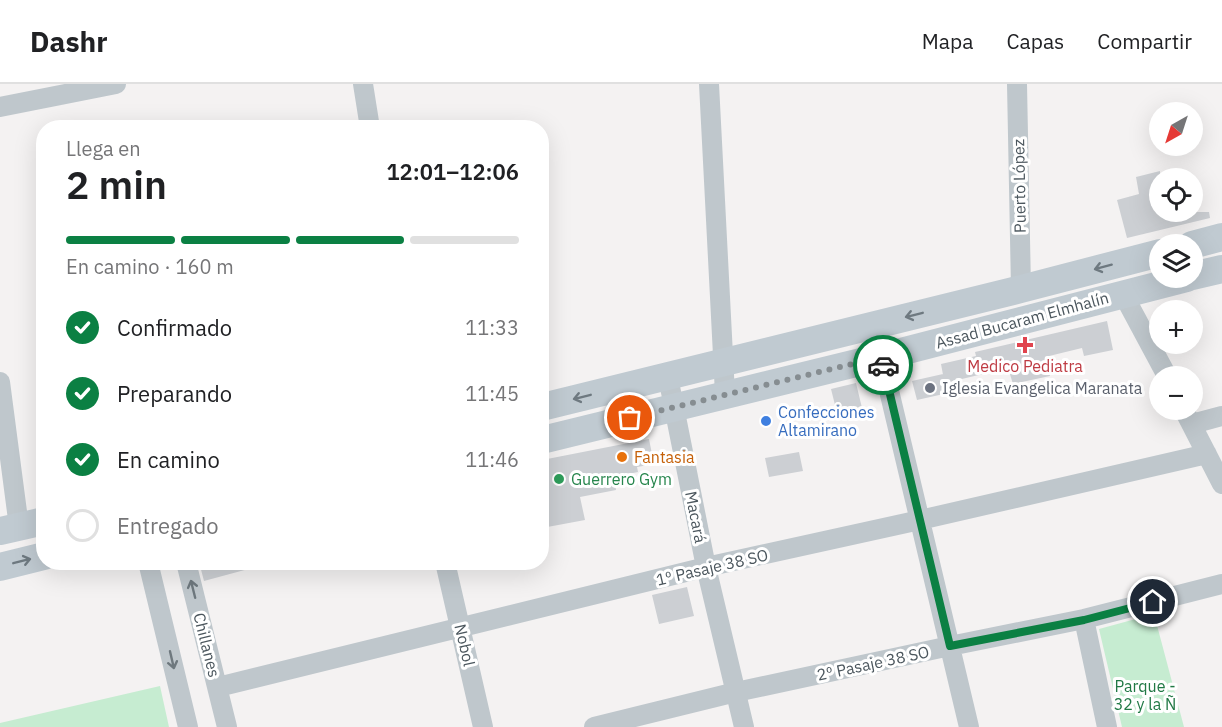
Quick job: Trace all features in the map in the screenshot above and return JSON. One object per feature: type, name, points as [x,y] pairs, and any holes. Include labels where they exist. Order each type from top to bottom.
[{"type":"main road","points":[[1203,242],[1222,237]]},
{"type":"main road","points":[[549,405],[1149,256]]},
{"type":"main road","points":[[1203,273],[1222,268]]},
{"type":"main road","name":"Assad Bucaram Elmhalín","points":[[549,438],[881,357],[1149,288]]},
{"type":"main road","points":[[0,567],[36,558]]},
{"type":"street","points":[[0,107],[116,84]]},
{"type":"street","points":[[363,84],[369,120]]},
{"type":"street","points":[[709,84],[725,394]]},
{"type":"street","name":"Puerto López","points":[[1017,84],[1021,289]]},
{"type":"street","points":[[1123,294],[1162,366]]},
{"type":"street","points":[[881,357],[969,727]]},
{"type":"street","name":"Macará","points":[[668,377],[706,567],[744,727]]},
{"type":"street","points":[[0,382],[21,526]]},
{"type":"street","points":[[1203,417],[1222,416]]},
{"type":"street","points":[[1190,420],[1222,484]]},
{"type":"street","name":"1º Pasaje 38 SO","points":[[218,687],[706,567],[1207,454]]},
{"type":"street","points":[[150,570],[188,727]]},
{"type":"street","name":"Chillanes","points":[[188,570],[227,727]]},
{"type":"street","name":"Nobol","points":[[448,570],[483,727]]},
{"type":"street","name":"2º Pasaje 38 SO","points":[[594,727],[736,692],[1084,620],[1222,584]]},
{"type":"street","points":[[1084,620],[1107,727]]},
{"type":"green space","name":"Parque - 32 y la Ñ","points":[[1154,614],[1184,727],[1122,727],[1099,629]]},
{"type":"green space","points":[[160,686],[169,727],[0,727],[0,723]]},
{"type":"building","points":[[1149,174],[1149,222],[1193,222],[1127,238],[1117,200],[1139,194],[1136,177]]},
{"type":"building","points":[[1203,212],[1209,212],[1210,218],[1203,220]]},
{"type":"building","points":[[1107,321],[1113,350],[1084,356],[1082,348],[1045,357],[1050,376],[1013,384],[1008,368],[945,383],[948,393],[917,400],[912,381],[943,374],[941,364],[976,356],[975,352]]},
{"type":"building","points":[[856,383],[862,408],[837,413],[831,389]]},
{"type":"building","points":[[649,439],[654,464],[637,467],[638,472],[614,477],[616,490],[580,497],[585,520],[549,527],[549,459]]},
{"type":"building","points":[[799,452],[803,471],[769,477],[765,458]]},
{"type":"building","points":[[201,570],[245,570],[204,581]]},
{"type":"building","points":[[687,587],[694,616],[659,624],[652,595]]},
{"type":"way so far","points":[[630,418],[881,357],[883,365]]},
{"type":"place","name":"Medico Pediatra","points":[[1025,345]]},
{"type":"place","name":"Iglesia Evangelica Maranata","points":[[930,388]]},
{"type":"place","name":"Confecciones Altamirano","points":[[766,421]]},
{"type":"place","name":"Fantasia","points":[[622,457]]},
{"type":"place","name":"Guerrero Gym","points":[[559,479]]},
{"type":"route","points":[[883,365],[950,646],[1084,620],[1153,602]]}]
